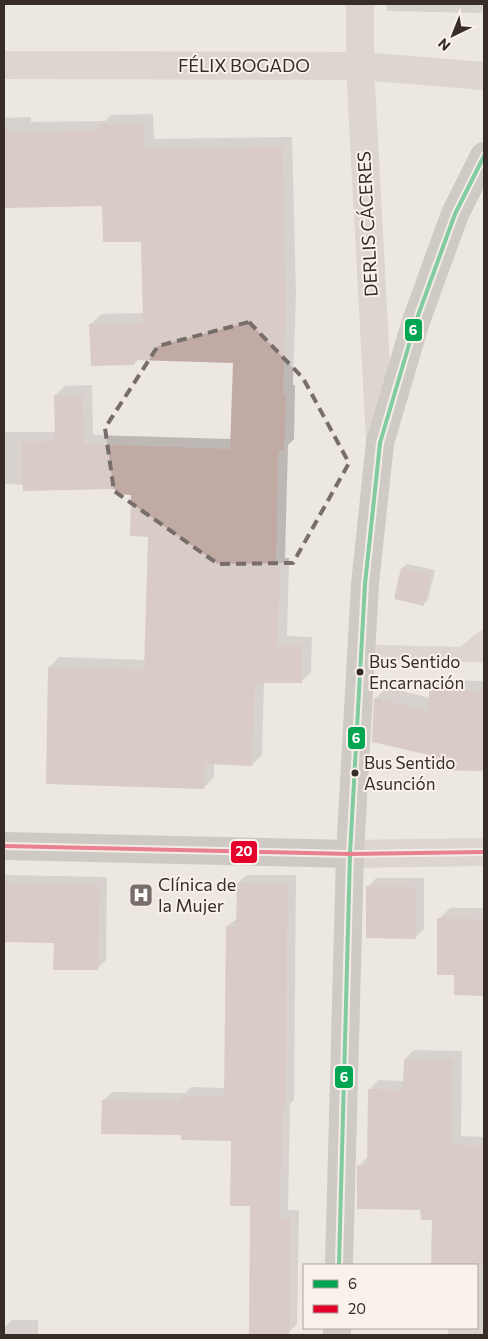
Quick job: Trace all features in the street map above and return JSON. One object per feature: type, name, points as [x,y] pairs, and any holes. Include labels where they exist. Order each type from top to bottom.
[{"type":"highway","points":[[339,1264],[350,854],[366,584],[380,443],[416,321],[455,214],[484,156]]},
{"type":"main road","points":[[4,846],[350,854]]},
{"type":"street","name":"DERLIS CÁCERES","points":[[360,4],[360,66],[380,443]]},
{"type":"street","name":"FÉLIX BOGADO","points":[[4,65],[360,66],[484,76]]},
{"type":"street","points":[[350,854],[484,852]]},
{"type":"lane","points":[[462,655],[484,637]]},
{"type":"lane","points":[[362,652],[484,655]]},
{"type":"highlighted area","points":[[249,322],[303,378],[349,463],[293,563],[218,564],[114,491],[105,428],[158,346]]},
{"type":"building","points":[[100,124],[144,124],[145,149],[282,146],[286,305],[283,394],[286,394],[284,450],[278,450],[276,568],[280,568],[277,646],[302,646],[302,683],[255,683],[252,766],[205,764],[204,789],[46,784],[48,667],[144,670],[148,537],[130,536],[131,495],[115,494],[115,489],[23,491],[22,442],[55,441],[54,395],[82,395],[84,444],[230,449],[233,363],[134,360],[134,365],[91,366],[89,324],[143,323],[141,242],[103,242],[102,206],[4,208],[4,132],[100,130]]},
{"type":"building","points":[[401,568],[431,575],[424,606],[394,599]]},
{"type":"building","points":[[429,690],[484,691],[484,771],[429,770],[429,755],[372,742],[374,698],[429,711]]},
{"type":"building","points":[[4,883],[99,885],[98,970],[53,970],[54,943],[4,942]]},
{"type":"building","points":[[237,883],[287,884],[286,1110],[282,1110],[280,1218],[290,1218],[289,1334],[249,1334],[250,1206],[230,1206],[231,1141],[181,1140],[181,1135],[101,1134],[102,1100],[181,1101],[181,1096],[224,1096],[226,926],[236,926]]},
{"type":"building","points":[[366,886],[416,887],[416,939],[366,938]]},
{"type":"building","points":[[437,918],[484,919],[484,996],[454,995],[454,975],[437,975]]},
{"type":"building","points":[[404,1059],[453,1060],[452,1145],[484,1146],[484,1265],[431,1264],[432,1220],[421,1220],[420,1210],[357,1209],[357,1165],[367,1166],[368,1089],[403,1090]]},
{"type":"transit line","name":"6","points":[[339,1264],[350,854],[365,584],[380,443],[416,321],[455,214],[484,156]]},
{"type":"transit line","name":"20","points":[[4,846],[350,854],[484,852]]},
{"type":"place","name":"Bus Sentido Encarnación","points":[[360,672]]},
{"type":"place","name":"Bus Sentido Asunción","points":[[355,773]]},
{"type":"place","name":"Clínica de la Mujer","points":[[141,895]]}]
